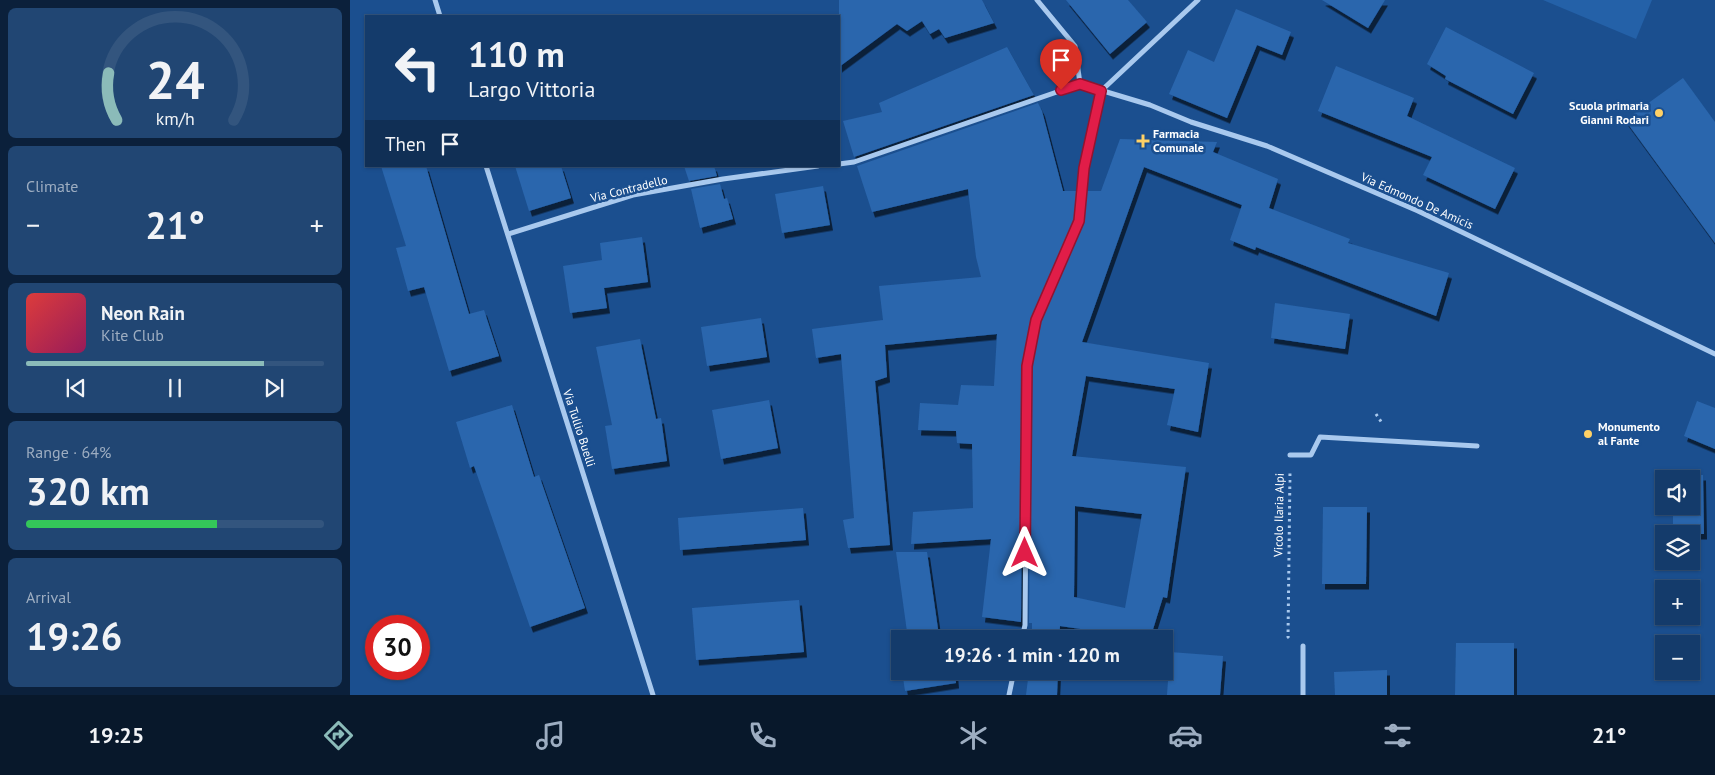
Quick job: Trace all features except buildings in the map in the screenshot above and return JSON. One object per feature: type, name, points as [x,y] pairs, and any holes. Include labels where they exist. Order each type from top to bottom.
[{"type":"street","points":[[435,0],[440,15]]},
{"type":"street","points":[[840,164],[854,162],[1080,84],[1075,46],[1037,0]]},
{"type":"street","points":[[1024,630],[1027,366],[1036,320],[1079,221],[1084,168],[1101,91],[1198,0]]},
{"type":"street","name":"Via Edmondo De Amicis","points":[[1080,84],[1150,105],[1191,122],[1267,146],[1418,212],[1715,354]]},
{"type":"street","name":"Via Tullio Buelli","points":[[486,167],[653,695]]},
{"type":"street","name":"Via Contradello","points":[[508,234],[633,195],[723,178],[810,167]]},
{"type":"street","name":"Vicolo Ilaria Alpi","points":[[1290,455],[1311,455],[1320,437],[1477,446]]},
{"type":"street","points":[[1303,646],[1303,695]]},
{"type":"street","points":[[1009,695],[1012,680]]},
{"type":"path","name":"Vicolo Ilaria Alpi","points":[[1290,455],[1288,637],[1303,646]]},
{"type":"shaded area","points":[[1543,0],[1652,0],[1636,39]]},
{"type":"place","name":"Scuola primaria Gianni Rodari","points":[[1659,113]]},
{"type":"place","name":"Farmacia Comunale","points":[[1143,141]]},
{"type":"place","name":"Monumento al Fante","points":[[1588,434]]},
{"type":"route","points":[[1025,553],[1027,366],[1036,320],[1079,221],[1084,168],[1101,91],[1080,84],[1061,90]]}]
